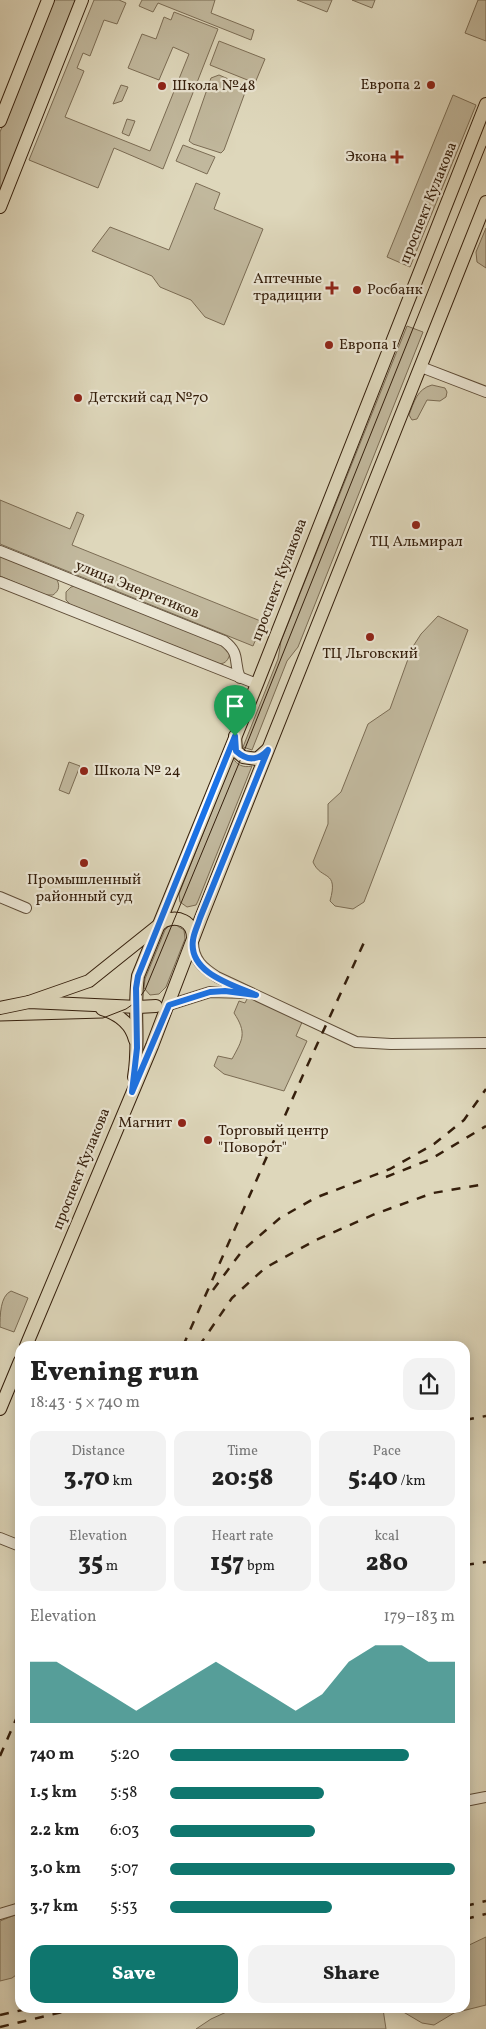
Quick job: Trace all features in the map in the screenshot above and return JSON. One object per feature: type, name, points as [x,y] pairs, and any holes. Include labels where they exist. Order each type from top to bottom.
[{"type":"main road","points":[[0,121],[48,0]]},
{"type":"main road","points":[[0,207],[82,0]]},
{"type":"main road","name":"проспект Кулакова","points":[[29,1002],[89,981],[159,925],[257,684],[486,104]]},
{"type":"main road","points":[[193,938],[486,202]]},
{"type":"main road","points":[[235,736],[236,751],[243,757],[257,758],[268,750]]},
{"type":"main road","points":[[132,1092],[137,1048],[136,1007],[138,976],[159,925],[170,918],[181,919],[190,926],[193,938]]},
{"type":"main road","name":"проспект Кулакова","points":[[28,1341],[132,1092],[162,1005],[193,938]]},
{"type":"main road","points":[[138,976],[140,996],[145,1002],[162,1005]]},
{"type":"main road","points":[[0,1008],[29,1002],[73,1002],[136,1007],[162,1005]]},
{"type":"main road","points":[[73,1002],[105,1009],[123,1019],[134,1035],[137,1048]]},
{"type":"main road","points":[[0,1409],[15,1373]]},
{"type":"street","points":[[421,367],[484,392]]},
{"type":"street","name":"улица Энергетиков","points":[[0,551],[224,641],[233,648],[236,654],[236,666],[240,678]]},
{"type":"street","points":[[0,582],[257,684]]},
{"type":"street","points":[[0,897],[26,908]]},
{"type":"street","points":[[193,938],[194,953],[198,962],[206,970],[356,1042],[391,1044],[486,1042]]},
{"type":"street","points":[[162,1005],[210,992],[225,991],[256,995]]},
{"type":"street","points":[[0,1538],[15,1544]]},
{"type":"street","points":[[470,1800],[486,1796]]},
{"type":"street","points":[[0,1914],[15,1910]]},
{"type":"shaded area","points":[[53,0],[76,0],[0,192],[0,132]]},
{"type":"shaded area","points":[[94,0],[119,0],[126,3],[117,24],[104,20],[90,56],[83,53],[77,68],[84,71],[65,117],[150,151],[189,54],[173,47],[159,80],[128,68],[142,34],[156,39],[164,17],[171,20],[174,12],[218,29],[163,169],[114,148],[98,188],[29,160]]},
{"type":"shaded area","points":[[142,0],[215,0],[211,13],[254,30],[251,40],[158,3],[153,12],[139,6]]},
{"type":"shaded area","points":[[297,0],[332,0],[327,12]]},
{"type":"shaded area","points":[[352,0],[375,0],[372,8]]},
{"type":"shaded area","points":[[478,0],[486,0],[486,41],[465,33]]},
{"type":"shaded area","points":[[219,41],[265,59],[255,83],[210,65]]},
{"type":"shaded area","points":[[219,75],[247,87],[224,150],[221,153],[189,141],[211,78]]},
{"type":"shaded area","points":[[121,85],[128,87],[122,101],[113,104]]},
{"type":"shaded area","points":[[453,95],[476,105],[410,267],[387,257]]},
{"type":"shaded area","points":[[127,119],[135,121],[129,136],[122,133]]},
{"type":"shaded area","points":[[183,145],[215,157],[207,174],[176,161]]},
{"type":"shaded area","points":[[196,183],[220,193],[214,209],[263,229],[224,325],[205,317],[191,300],[160,287],[152,276],[92,251],[110,227],[169,250]]},
{"type":"shaded area","points":[[486,228],[486,268],[477,262],[476,252]]},
{"type":"shaded area","points":[[407,326],[423,332],[298,647],[287,661],[252,750],[243,747],[278,659],[281,641]]},
{"type":"shaded area","points":[[432,385],[445,388],[447,392],[446,397],[440,401],[427,400],[417,419],[412,420],[409,415],[419,393]]},
{"type":"shaded area","points":[[0,500],[70,529],[77,512],[84,515],[72,545],[263,622],[253,646],[0,544]]},
{"type":"shaded area","points":[[0,555],[56,578],[59,585],[57,591],[53,595],[45,595],[0,576]]},
{"type":"shaded area","points":[[75,586],[223,645],[230,654],[225,662],[220,664],[71,605],[66,600],[66,592]]},
{"type":"shaded area","points":[[438,616],[468,630],[364,902],[353,909],[335,906],[330,901],[332,891],[331,880],[316,868],[313,862],[328,824],[328,804],[341,792],[368,724],[390,709],[412,648],[421,634]]},
{"type":"shaded area","points":[[233,758],[241,765],[246,767],[252,766],[198,901],[196,905],[187,907],[180,902],[179,894]]},
{"type":"shaded area","points":[[69,762],[80,766],[69,794],[59,790]]},
{"type":"shaded area","points":[[174,924],[184,930],[185,939],[166,987],[159,994],[150,995],[144,988],[145,979],[165,930]]},
{"type":"shaded area","points":[[248,997],[255,998],[303,1020],[296,1036],[307,1041],[284,1091],[224,1074],[214,1066],[218,1056],[232,1059],[239,1046],[242,1031],[234,1013],[239,1001],[245,1003]]},
{"type":"shaded area","points":[[11,1291],[28,1298],[14,1332],[0,1327],[3,1302]]},
{"type":"shaded area","points":[[15,1915],[15,1976],[0,1981],[0,1921]]},
{"type":"shaded area","points":[[486,1937],[486,2005],[470,2009],[470,1945]]},
{"type":"shaded area","points":[[224,2013],[384,2013],[386,2029],[196,2029]]},
{"type":"shaded area","points":[[405,2013],[454,2013],[434,2025],[422,2023]]},
{"type":"tram line","points":[[0,1021],[103,1018],[126,1009],[136,1002],[145,990],[242,756],[486,146]]},
{"type":"railway","points":[[185,1341],[367,936]]},
{"type":"railway","points":[[213,1290],[242,1251],[280,1218],[315,1198],[390,1169],[434,1144],[464,1120],[486,1089]]},
{"type":"railway","points":[[386,1177],[431,1159],[486,1126]]},
{"type":"railway","points":[[202,1341],[232,1298],[265,1268],[316,1240],[375,1214],[433,1193],[486,1184]]},
{"type":"railway","points":[[470,1419],[486,1416]]},
{"type":"railway","points":[[470,1564],[486,1562]]},
{"type":"railway","points":[[0,1756],[15,1722]]},
{"type":"railway","points":[[470,1905],[486,1901]]},
{"type":"railway","points":[[470,1918],[486,1914]]},
{"type":"railway","points":[[0,2015],[15,2012]]},
{"type":"railway","points":[[0,2027],[58,2013]]},
{"type":"place","name":"Европа 2","points":[[431,85]]},
{"type":"place","name":"Школа №48","points":[[162,86]]},
{"type":"place","name":"Экона","points":[[397,157]]},
{"type":"place","name":"Аптечные традиции","points":[[332,288]]},
{"type":"place","name":"Росбанк","points":[[357,290]]},
{"type":"place","name":"Европа 1","points":[[329,345]]},
{"type":"place","name":"Детский сад №70","points":[[78,398]]},
{"type":"place","name":"ТЦ Альмирал","points":[[416,525]]},
{"type":"place","name":"ТЦ Льговский","points":[[370,637]]},
{"type":"place","name":"Школа № 24","points":[[84,771]]},
{"type":"place","name":"Промышленный районный суд","points":[[84,863]]},
{"type":"place","name":"Магнит","points":[[182,1123]]},
{"type":"place","name":"Торговый центр \"Поворот\"","points":[[208,1140]]},
{"type":"route","points":[[235,736],[236,751],[243,757],[257,758],[268,750],[200,918],[192,945],[198,962],[206,970],[256,995],[225,991],[210,992],[169,1005],[132,1092],[137,1048],[136,988],[138,976],[235,736]]}]
